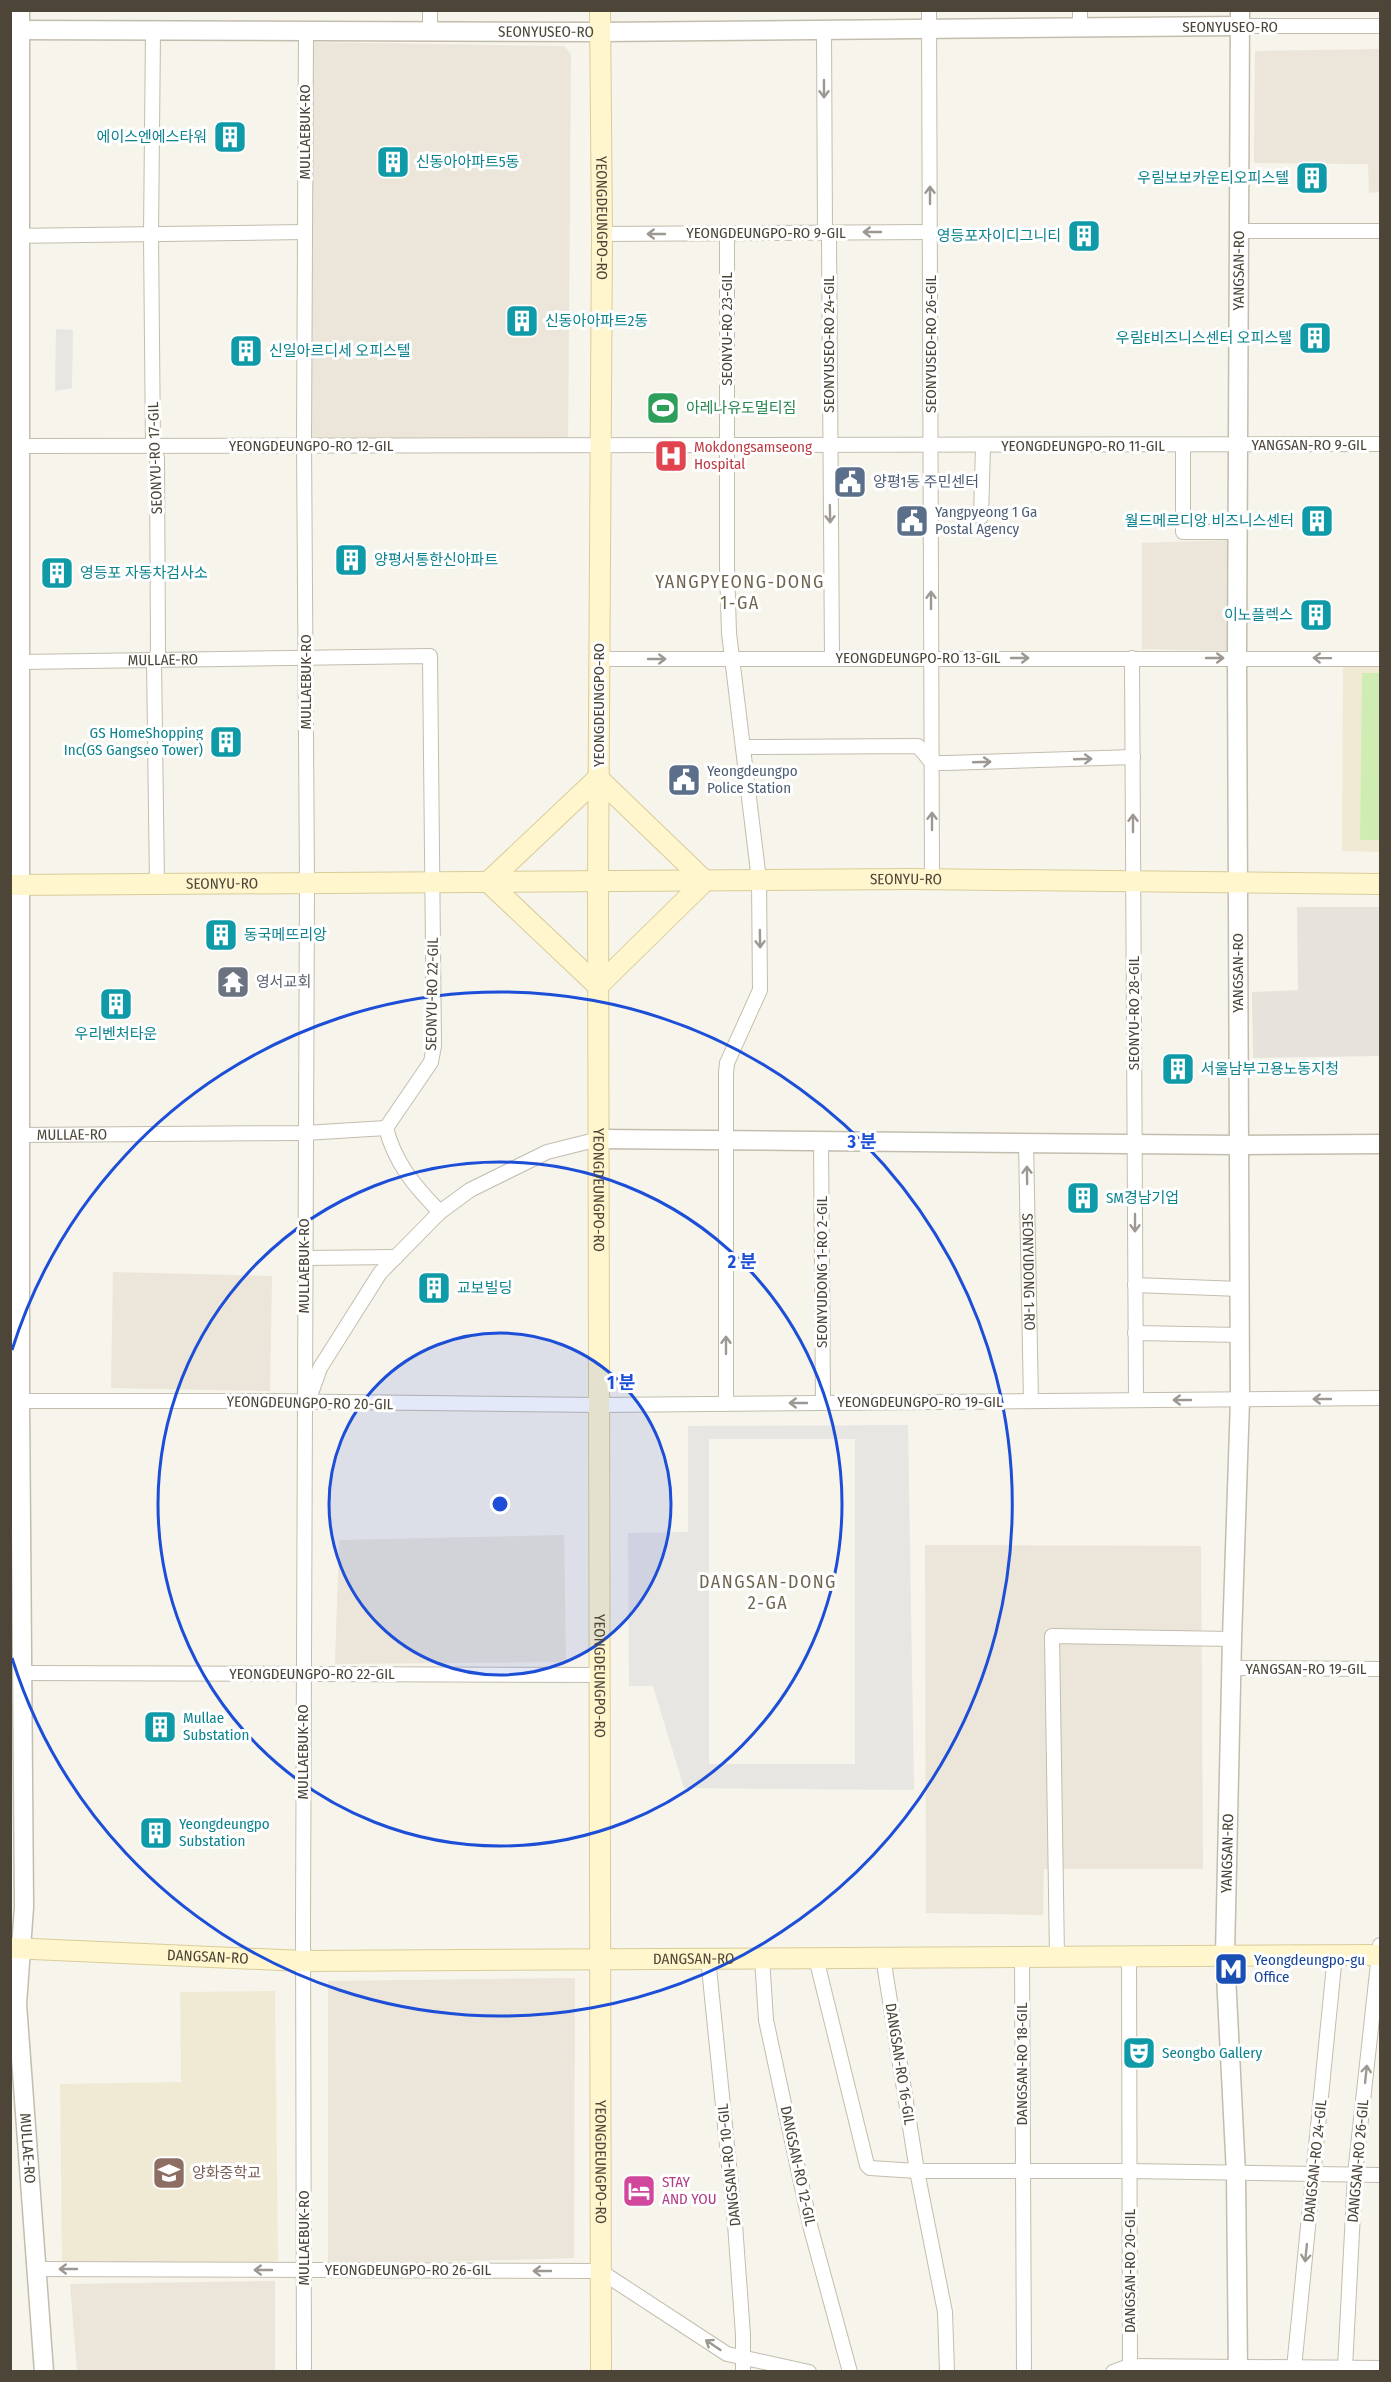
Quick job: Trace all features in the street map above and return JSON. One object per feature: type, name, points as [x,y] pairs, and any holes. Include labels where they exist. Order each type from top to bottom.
[{"type":"main road","name":"YEONGDEUNGPO-RO","points":[[600,10],[602,234],[597,881],[601,1675],[601,2372]]},
{"type":"main road","points":[[598,778],[705,881],[598,986],[488,882],[598,778]]},
{"type":"main road","name":"SEONYU-RO","points":[[15,885],[932,879],[1380,884]]},
{"type":"main road","name":"DANGSAN-RO","points":[[16,1948],[303,1961],[1335,1955],[1380,1951]]},
{"type":"street","name":"MULLAE-RO","points":[[20,10],[15,30],[16,446],[21,662],[15,885],[20,1135],[23,1673],[17,1703],[24,1907],[16,1948],[17,2004],[44,2372]]},
{"type":"street","points":[[430,10],[430,32]]},
{"type":"street","name":"SEONYUSEO-RO 26-GIL","points":[[928,10],[932,879]]},
{"type":"street","name":"SEONYUSEO-RO","points":[[15,30],[600,32],[929,29],[1080,19],[1240,19],[1380,26]]},
{"type":"street","name":"YANGSAN-RO","points":[[1238,2370],[1236,2174],[1225,1955],[1240,1400],[1237,658],[1240,19]]},
{"type":"street","name":"SEONYUSEO-RO 24-GIL","points":[[824,30],[832,658]]},
{"type":"street","name":"SEONYU-RO 17-GIL","points":[[153,31],[151,235],[153,446],[157,458],[158,653],[154,660],[157,884]]},
{"type":"street","name":"MULLAEBUK-RO","points":[[304,2372],[306,31]]},
{"type":"street","points":[[1238,231],[1380,231]]},
{"type":"street","points":[[16,236],[305,232]]},
{"type":"street","name":"YEONGDEUNGPO-RO 9-GIL","points":[[602,234],[930,232]]},
{"type":"street","name":"SEONYU-RO 23-GIL","points":[[726,1141],[727,1063],[760,990],[759,880],[729,633],[726,446],[727,233]]},
{"type":"street","name":"YANGSAN-RO 9-GIL","points":[[1238,445],[1380,444]]},
{"type":"street","name":"YEONGDEUNGPO-RO 11-GIL","points":[[600,446],[1238,445]]},
{"type":"street","name":"YEONGDEUNGPO-RO 12-GIL","points":[[16,446],[600,446]]},
{"type":"street","name":"YEONGDEUNGPO-RO 11-GIL","points":[[981,517],[983,446]]},
{"type":"street","name":"YEONGDEUNGPO-RO 11-GIL","points":[[1183,446],[1183,532],[1238,532]]},
{"type":"street","points":[[305,658],[430,656],[432,882]]},
{"type":"street","name":"MULLAE-RO","points":[[21,662],[305,658]]},
{"type":"street","name":"SEONYU-RO 28-GIL","points":[[1132,658],[1134,1144]]},
{"type":"street","points":[[1237,658],[1380,659]]},
{"type":"street","name":"YEONGDEUNGPO-RO 13-GIL","points":[[599,659],[1237,658]]},
{"type":"street","points":[[743,747],[918,746],[932,763],[1132,757]]},
{"type":"street","name":"SEONYU-RO 22-GIL","points":[[386,1128],[431,1062],[434,1046],[432,882]]},
{"type":"street","points":[[305,1133],[386,1128],[390,1144],[413,1185],[440,1212]]},
{"type":"street","name":"MULLAE-RO","points":[[20,1135],[305,1133]]},
{"type":"street","points":[[304,1403],[309,1399],[320,1368],[380,1273],[440,1212],[470,1190],[536,1156],[599,1139],[1239,1145],[1380,1144]]},
{"type":"street","name":"SEONYUDONG 1-RO 2-GIL","points":[[821,1140],[822,1403]]},
{"type":"street","points":[[726,1141],[726,1404]]},
{"type":"street","name":"SEONYUDONG 1-RO","points":[[1026,1143],[1031,1401]]},
{"type":"street","points":[[1134,1144],[1136,1400]]},
{"type":"street","points":[[304,1257],[396,1257]]},
{"type":"street","points":[[1135,1285],[1240,1289]]},
{"type":"street","points":[[1135,1333],[1240,1335]]},
{"type":"street","name":"YEONGDEUNGPO-RO 19-GIL","points":[[600,1405],[1380,1398]]},
{"type":"street","name":"YEONGDEUNGPO-RO 20-GIL","points":[[20,1401],[600,1405]]},
{"type":"street","points":[[1057,1956],[1052,1636],[1232,1639]]},
{"type":"street","name":"YANGSAN-RO 19-GIL","points":[[1231,1668],[1380,1669]]},
{"type":"street","name":"YEONGDEUNGPO-RO 22-GIL","points":[[23,1673],[601,1675]]},
{"type":"street","name":"DANGSAN-RO 26-GIL","points":[[1345,2368],[1355,2174],[1380,1951]]},
{"type":"street","name":"DANGSAN-RO 24-GIL","points":[[1294,2368],[1335,1955]]},
{"type":"street","name":"DANGSAN-RO 18-GIL","points":[[1022,1956],[1024,2372]]},
{"type":"street","name":"DANGSAN-RO 20-GIL","points":[[1129,1956],[1130,2369]]},
{"type":"street","name":"DANGSAN-RO 16-GIL","points":[[883,1957],[917,2171],[945,2312],[947,2372]]},
{"type":"street","name":"DANGSAN-RO 10-GIL","points":[[708,1958],[735,2223],[743,2365]]},
{"type":"street","name":"DANGSAN-RO 12-GIL","points":[[762,1958],[766,2020],[811,2229],[850,2372]]},
{"type":"street","points":[[816,1958],[867,2165],[874,2168],[917,2171],[1130,2171],[1380,2175]]},
{"type":"street","name":"YEONGDEUNGPO-RO 26-GIL","points":[[36,2269],[600,2271]]},
{"type":"street","points":[[600,2271],[743,2365],[809,2372]]},
{"type":"street","points":[[1113,2372],[1130,2369],[1238,2370],[1380,2367]]},
{"type":"shaded area","points":[[307,42],[564,46],[571,54],[568,446],[304,441]]},
{"type":"shaded area","points":[[1380,49],[1380,192],[1369,193],[1368,164],[1254,163],[1255,51]]},
{"type":"shaded area","points":[[56,329],[73,330],[72,388],[55,391]]},
{"type":"shaded area","points":[[1230,540],[1231,651],[1142,649],[1142,543]]},
{"type":"shaded area","points":[[1343,666],[1380,666],[1380,852],[1342,851]]},
{"type":"shaded area","points":[[1297,907],[1380,907],[1380,1056],[1253,1058],[1252,992],[1298,990]]},
{"type":"shaded area","points":[[113,1272],[272,1276],[270,1391],[111,1388]]},
{"type":"shaded area","points":[[908,1425],[914,1790],[684,1788],[653,1686],[629,1686],[628,1533],[688,1532],[688,1426]],"holes":[[[709,1439],[855,1439],[855,1764],[709,1764]]]},
{"type":"shaded area","points":[[564,1535],[566,1662],[335,1664],[339,1540]]},
{"type":"shaded area","points":[[925,1545],[1201,1546],[1203,1869],[1044,1869],[1043,1915],[926,1913]]},
{"type":"shaded area","points":[[575,1978],[574,2258],[328,2265],[328,1981]]},
{"type":"shaded area","name":"양화중학교","points":[[275,1991],[278,2262],[62,2265],[60,2084],[181,2082],[180,1992]]},
{"type":"shaded area","points":[[275,2281],[275,2371],[77,2371],[70,2284]]},
{"type":"green space","points":[[1362,673],[1380,673],[1380,840],[1360,840]]},
{"type":"place","name":"에이스엔에스타워","points":[[230,137]]},
{"type":"place","name":"신동아아파트5동","points":[[393,162]]},
{"type":"place","name":"우림보보카운티오피스텔","points":[[1312,178]]},
{"type":"place","name":"영등포자이디그니티","points":[[1084,236]]},
{"type":"place","name":"신동아아파트2동","points":[[522,321]]},
{"type":"place","name":"우림E비즈니스센터 오피스텔","points":[[1315,338]]},
{"type":"place","name":"신일아르디세 오피스텔","points":[[246,351]]},
{"type":"place","name":"아레나유도멀티짐","points":[[663,408]]},
{"type":"place","name":"Mokdongsamseong Hospital","points":[[671,456]]},
{"type":"place","name":"양평1동 주민센터","points":[[850,482]]},
{"type":"place","name":"Yangpyeong 1 Ga Postal Agency","points":[[912,521]]},
{"type":"place","name":"월드메르디앙 비즈니스센터","points":[[1317,521]]},
{"type":"place","name":"양평서통한신아파트","points":[[351,560]]},
{"type":"place","name":"영등포 자동차검사소","points":[[57,573]]},
{"type":"place","name":"이노플렉스","points":[[1316,615]]},
{"type":"place","name":"GS HomeShopping Inc(GS Gangseo Tower)","points":[[226,742]]},
{"type":"place","name":"Yeongdeungpo Police Station","points":[[684,780]]},
{"type":"place","name":"동국메뜨리앙","points":[[221,935]]},
{"type":"place","name":"영서교회","points":[[233,982]]},
{"type":"place","name":"우리벤처타운","points":[[116,1004]]},
{"type":"place","name":"서울남부고용노동지청","points":[[1178,1069]]},
{"type":"place","name":"SM경남기업","points":[[1083,1198]]},
{"type":"place","name":"교보빌딩","points":[[434,1288]]},
{"type":"place","name":"Mullae Substation","points":[[160,1727]]},
{"type":"place","name":"Yeongdeungpo Substation","points":[[156,1833]]},
{"type":"place","name":"Yeongdeungpo-gu Office","points":[[1231,1969]]},
{"type":"place","name":"Seongbo Gallery","points":[[1139,2053]]},
{"type":"place","name":"양화중학교","points":[[169,2173]]},
{"type":"place","name":"STAY AND YOU","points":[[639,2191]]},
{"type":"district","name":"YANGPYEONG-DONG 1-GA","points":[[740,592]]},
{"type":"district","name":"DANGSAN-DONG 2-GA","points":[[768,1592]]}]
